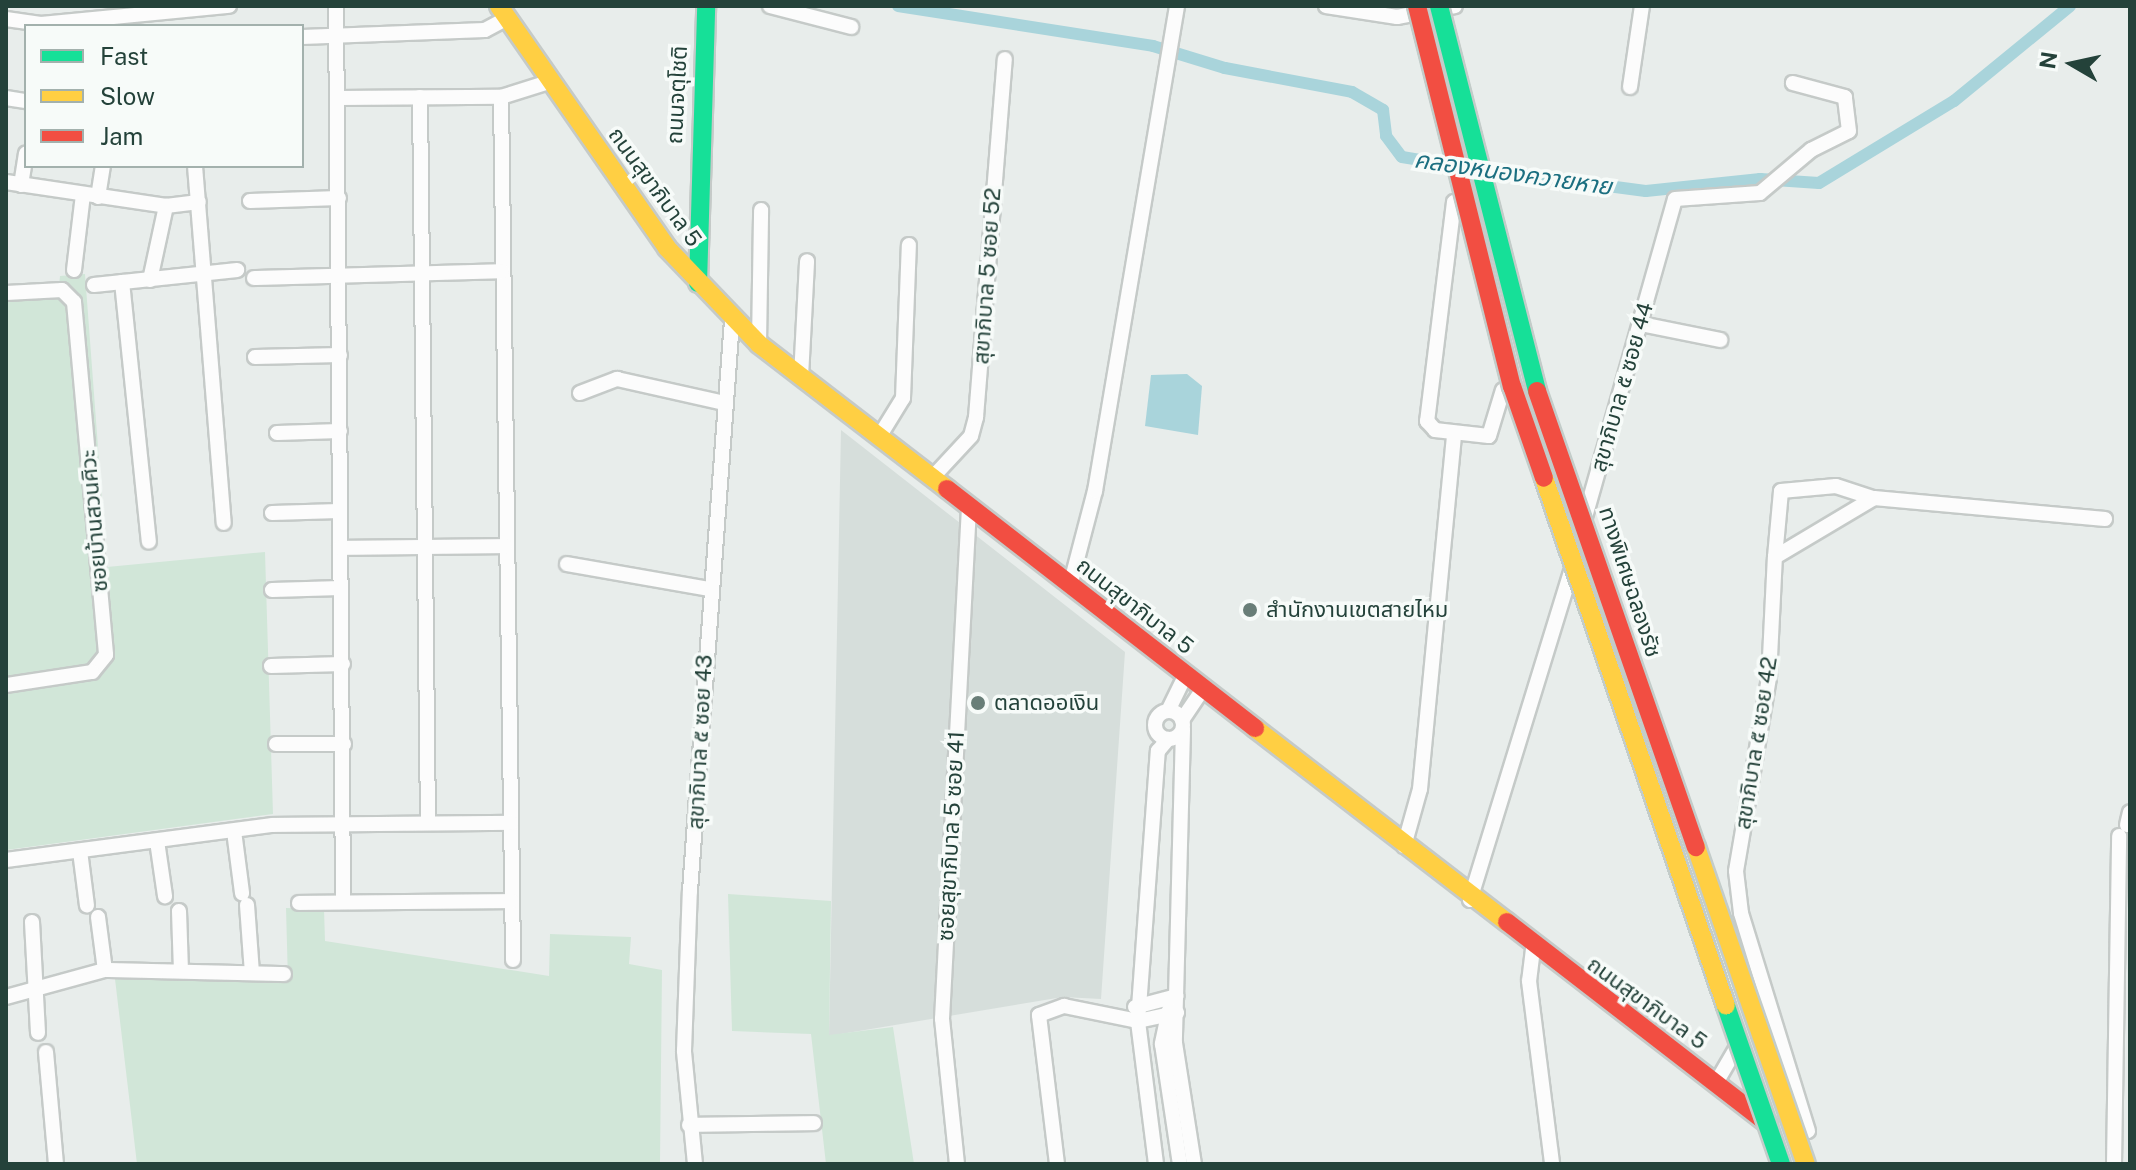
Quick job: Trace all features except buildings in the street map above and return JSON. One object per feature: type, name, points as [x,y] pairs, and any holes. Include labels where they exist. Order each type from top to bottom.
[{"type":"main road","name":"ถนนจตุโชติ","points":[[698,283],[706,6]]},
{"type":"main road","points":[[1417,6],[1512,386],[1781,1164]]},
{"type":"main road","name":"ทางพิเศษฉลองรัช","points":[[1439,6],[1532,377],[1815,1162]]},
{"type":"main road","name":"ถนนสุขาภิบาล 5","points":[[504,12],[549,82],[698,283],[759,344],[1533,949],[1716,1083],[1815,1162]]},
{"type":"street","points":[[44,24],[77,13],[187,19],[229,6]]},
{"type":"street","points":[[336,6],[343,902]]},
{"type":"street","points":[[770,6],[851,27]]},
{"type":"street","points":[[1070,586],[1095,491],[1177,6]]},
{"type":"street","points":[[1326,6],[1397,17],[1455,6]]},
{"type":"street","points":[[1630,87],[1642,6]]},
{"type":"street","points":[[304,37],[485,30],[504,12]]},
{"type":"street","points":[[6,19],[35,24]]},
{"type":"street","name":"สุขาภิบาล 5 ซอย 52","points":[[932,478],[971,436],[976,417],[1005,59]]},
{"type":"street","points":[[339,98],[501,97],[549,82]]},
{"type":"street","name":"สุขาภิบาล ๕ ซอย 44","points":[[1470,900],[1641,324],[1675,199],[1760,193],[1790,165],[1844,135],[1852,119],[1845,97],[1793,83]]},
{"type":"street","points":[[420,97],[428,823]]},
{"type":"street","points":[[501,97],[513,960]]},
{"type":"street","points":[[24,158],[14,184],[166,206],[199,202]]},
{"type":"street","points":[[74,270],[90,196],[102,168]]},
{"type":"street","points":[[195,168],[224,523]]},
{"type":"street","points":[[250,201],[339,198]]},
{"type":"street","points":[[1454,202],[1427,421],[1454,433],[1496,433],[1503,390]]},
{"type":"street","points":[[150,280],[166,206]]},
{"type":"street","points":[[759,344],[761,210]]},
{"type":"street","points":[[879,437],[903,398],[909,245]]},
{"type":"street","points":[[801,377],[807,261]]},
{"type":"street","points":[[94,285],[237,270]]},
{"type":"street","points":[[254,278],[502,271]]},
{"type":"street","points":[[122,282],[149,542]]},
{"type":"street","name":"ซอยบ้านสวนศิวะ","points":[[6,293],[56,289],[74,302],[106,655],[92,672],[6,685]]},
{"type":"street","name":"สุขาภิบาล ๕ ซอย 43","points":[[695,1164],[689,1125],[685,1022],[720,402],[732,320]]},
{"type":"street","points":[[1641,324],[1720,340]]},
{"type":"street","points":[[255,357],[340,355]]},
{"type":"street","points":[[580,393],[617,379],[720,402]]},
{"type":"street","points":[[277,433],[340,431]]},
{"type":"street","points":[[1404,846],[1420,789],[1454,433]]},
{"type":"street","name":"สุขาภิบาล ๕ ซอย 42","points":[[1815,1162],[1736,871],[1769,678],[1781,491],[1836,486],[1874,498]]},
{"type":"street","points":[[1775,557],[1874,498],[2105,519]]},
{"type":"street","name":"ซอยสุขาภิบาล 5 ซอย 41","points":[[957,1164],[941,1028],[969,507]]},
{"type":"street","points":[[272,513],[339,511]]},
{"type":"street","points":[[340,548],[505,546]]},
{"type":"street","points":[[567,564],[709,589]]},
{"type":"street","points":[[272,590],[341,588]]},
{"type":"street","points":[[271,666],[343,664]]},
{"type":"street","points":[[1168,739],[1155,728],[1168,711],[1185,676]]},
{"type":"street","points":[[1156,1164],[1138,1021],[1142,1005],[1158,751],[1182,725],[1203,689]]},
{"type":"street","points":[[1168,711],[1182,725],[1179,959],[1173,1014],[1194,1164]]},
{"type":"street","points":[[276,744],[344,744]]},
{"type":"street","points":[[6,860],[234,831],[342,823],[511,823]]},
{"type":"street","points":[[2114,1164],[2122,1095],[2125,824]]},
{"type":"street","points":[[234,831],[252,973]]},
{"type":"street","points":[[157,841],[165,896]]},
{"type":"street","points":[[80,851],[105,970]]},
{"type":"street","points":[[299,903],[512,901]]},
{"type":"street","points":[[179,911],[181,971]]},
{"type":"street","points":[[32,922],[38,1033]]},
{"type":"street","points":[[1533,949],[1529,981],[1552,1164]]},
{"type":"street","points":[[6,997],[36,994],[105,970],[284,974]]},
{"type":"street","points":[[1716,1083],[1764,983]]},
{"type":"street","points":[[1120,1012],[1173,997]]},
{"type":"street","points":[[1057,1164],[1039,1015],[1064,1006],[1120,1012],[1138,1021],[1173,1014]]},
{"type":"street","points":[[1173,1014],[1162,1044],[1180,1164]]},
{"type":"street","points":[[46,1052],[56,1164]]},
{"type":"street","points":[[689,1125],[814,1123]]},
{"type":"street","points":[[1772,1164],[1777,1131]]},
{"type":"shaded area","name":"ตลาดออเงิน","points":[[841,430],[1125,652],[1101,999],[1063,997],[829,1036]]},
{"type":"green space","points":[[85,274],[107,567],[265,552],[273,814],[6,850],[6,300],[58,296],[60,276]]},
{"type":"green space","points":[[728,894],[831,901],[829,1035],[893,1027],[914,1164],[826,1164],[811,1034],[732,1031]]},
{"type":"green space","points":[[286,908],[324,909],[325,941],[549,976],[550,934],[631,937],[629,964],[662,970],[660,1164],[137,1164],[115,979],[288,982]]},
{"type":"water","points":[[1187,374],[1202,386],[1198,435],[1145,426],[1151,375]]},
{"type":"waterway","name":"คลองหนองควายหาย","points":[[898,6],[1153,46],[1225,68],[1352,92],[1383,110],[1386,136],[1402,157],[1457,166]]},
{"type":"waterway","name":"คลองหนองควายหาย","points":[[1479,169],[1646,191],[1760,179],[1819,183],[1954,101],[2070,6]]},
{"type":"traffic: fast","points":[[698,283],[706,6]]},
{"type":"traffic: fast","points":[[1439,6],[1537,391]]},
{"type":"traffic: fast","points":[[1726,1006],[1781,1164]]},
{"type":"traffic: slow","points":[[499,6],[667,248],[759,344],[947,489]]},
{"type":"traffic: slow","points":[[1544,478],[1726,1006]]},
{"type":"traffic: slow","points":[[1255,728],[1507,922]]},
{"type":"traffic: slow","points":[[1696,847],[1806,1164]]},
{"type":"traffic: jam","points":[[1417,6],[1512,386],[1544,478]]},
{"type":"traffic: jam","points":[[1537,391],[1696,847]]},
{"type":"traffic: jam","points":[[947,489],[1255,728]]},
{"type":"traffic: jam","points":[[1507,922],[1768,1124]]},
{"type":"place","name":"สำนักงานเขตสายไหม","points":[[1250,610]]},
{"type":"place","name":"ตลาดออเงิน","points":[[978,703]]}]
